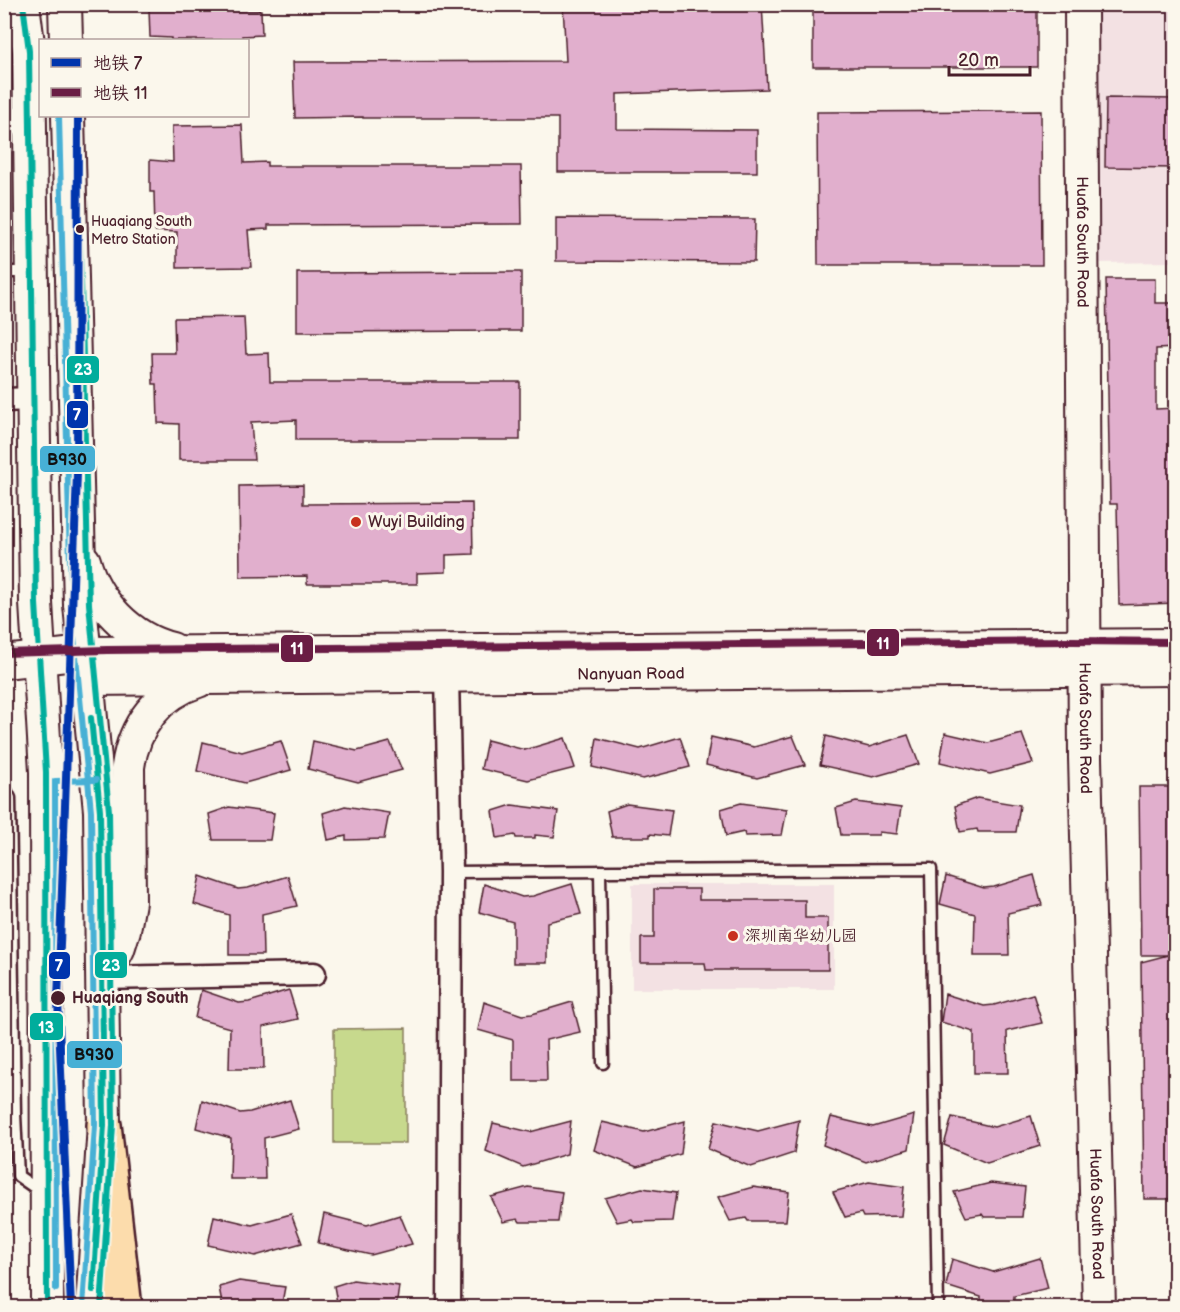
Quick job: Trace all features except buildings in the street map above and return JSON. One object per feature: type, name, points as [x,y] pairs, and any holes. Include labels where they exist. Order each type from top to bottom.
[{"type":"main road","points":[[23,4],[29,51],[18,272],[19,400],[36,603],[46,772],[47,1308]]},
{"type":"main road","points":[[65,4],[66,39]]},
{"type":"main road","name":"Huafa South Road","points":[[1081,4],[1085,758],[1099,1308]]},
{"type":"main road","points":[[68,117],[80,605],[100,811],[104,1125],[92,1308]]},
{"type":"main road","points":[[78,536],[90,577],[99,594],[115,615],[136,633],[161,646],[187,652]]},
{"type":"main road","name":"Nanyuan Road","points":[[86,666],[208,678],[447,675],[1086,658],[1176,645]]},
{"type":"main road","name":"Nanyuan Road","points":[[86,666],[187,652],[1086,658],[1176,669]]},
{"type":"main road","points":[[4,662],[39,658],[86,666]]},
{"type":"main road","points":[[102,978],[118,949],[129,902],[131,747],[150,713],[167,696],[186,685],[208,678]]},
{"type":"main road","points":[[46,772],[96,771]]},
{"type":"main road","points":[[104,1125],[125,1308]]},
{"type":"street","points":[[447,675],[451,872],[449,1308]]},
{"type":"street","points":[[102,978],[314,974]]},
{"type":"lane","points":[[4,786],[10,798],[10,1114],[18,1176],[46,1196]]},
{"type":"lane","points":[[451,872],[931,869],[938,1308]]},
{"type":"lane","points":[[600,871],[603,1063]]},
{"type":"shaded area","points":[[1092,5],[1175,5],[1175,262],[1095,263]]},
{"type":"shaded area","name":"深圳南华幼儿园","points":[[632,884],[834,884],[834,989],[632,989]]},
{"type":"green space","points":[[406,1028],[406,1143],[334,1143],[334,1029]]},
{"type":"metro line","name":"7","points":[[71,1308],[58,1000],[77,473],[78,117]]},
{"type":"metro line","name":"11","points":[[4,653],[107,650],[1176,642]]},
{"type":"transit line","name":"13","points":[[23,4],[29,51],[36,603],[46,772],[47,1308]]},
{"type":"transit line","name":"B930","points":[[59,117],[71,605],[91,811],[95,1125],[83,1307]]},
{"type":"transit line","name":"23","points":[[77,117],[89,604],[109,811],[113,1125],[101,1308]]},
{"type":"transit line","name":"13","points":[[91,718],[100,811],[104,1125],[93,1290]]},
{"type":"transit line","name":"B930","points":[[56,1289],[55,781],[96,780]]},
{"type":"place","name":"Huaqiang South Metro Station","points":[[80,229]]},
{"type":"place","name":"Wuyi Building","points":[[356,522]]},
{"type":"place","name":"深圳南华幼儿园","points":[[733,936]]},
{"type":"place","name":"Huaqiang South","points":[[58,998]]}]
